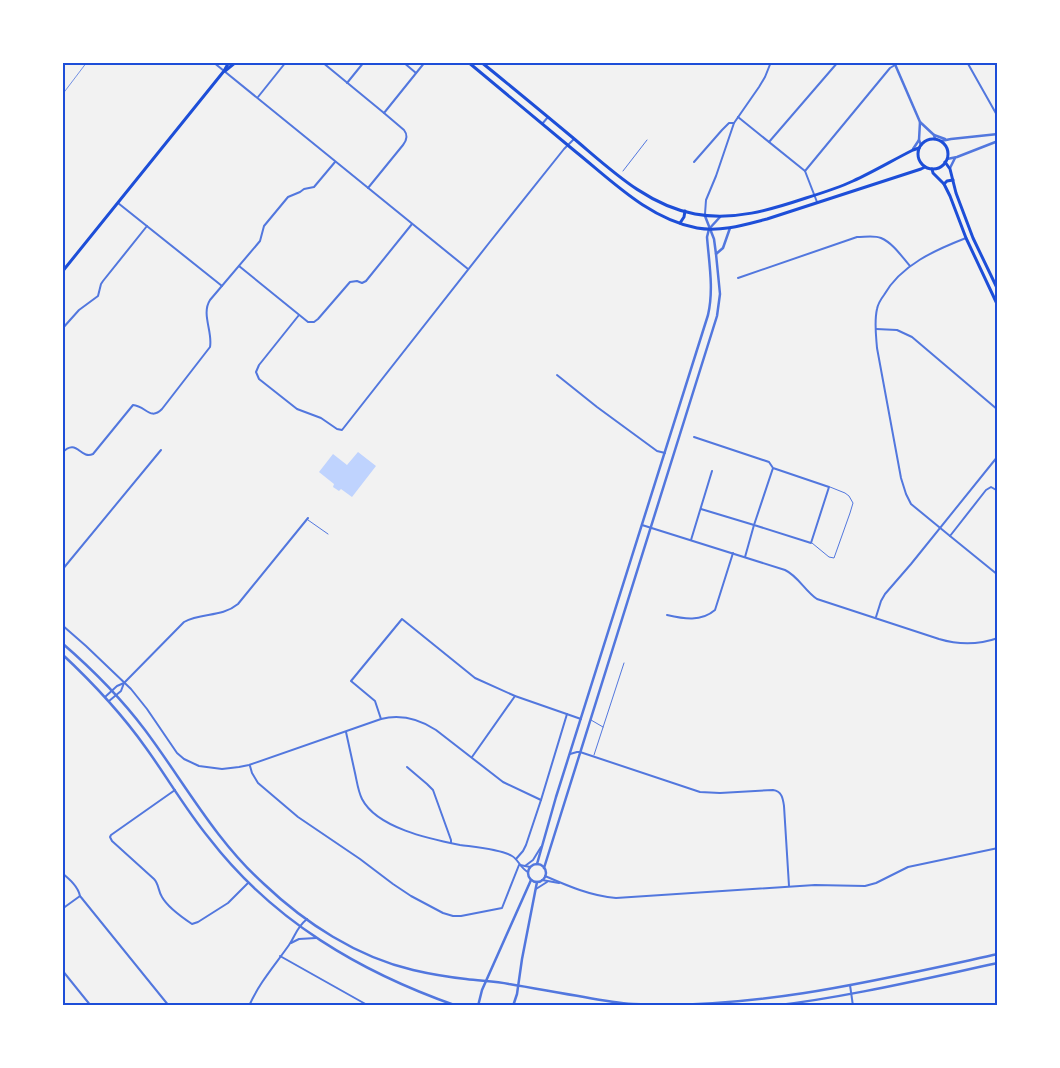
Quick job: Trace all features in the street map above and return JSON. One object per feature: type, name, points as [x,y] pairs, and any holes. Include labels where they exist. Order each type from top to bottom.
[{"type":"main road","points":[[62,272],[224,71],[229,62]]},
{"type":"main road","points":[[224,71],[236,62]]},
{"type":"main road","points":[[468,62],[642,205],[663,217],[696,228],[709,229],[743,226],[925,167]]},
{"type":"main road","points":[[481,62],[639,191],[659,202],[685,212],[705,215],[739,216],[762,211],[852,182],[920,147],[927,140],[934,137],[947,149],[946,160],[970,231],[998,290]]},
{"type":"main road","points":[[920,147],[918,155],[922,165],[933,171],[944,184],[966,238],[998,306]]},
{"type":"main road","points":[[921,169],[933,171],[946,160]]},
{"type":"main road","points":[[944,184],[947,180],[953,180]]},
{"type":"main road","points":[[680,223],[685,212]]},
{"type":"street","points":[[213,62],[468,269]]},
{"type":"street","points":[[257,98],[286,62]]},
{"type":"street","points":[[322,62],[406,132],[405,143],[368,188]]},
{"type":"street","points":[[347,83],[364,62]]},
{"type":"street","points":[[403,62],[416,73]]},
{"type":"street","points":[[384,113],[425,62]]},
{"type":"street","points":[[530,867],[528,872],[529,878],[538,882],[542,880],[545,876],[544,868],[590,719],[717,316],[720,294],[714,239],[709,229],[704,209],[706,200],[734,123],[759,87],[771,62]]},
{"type":"street","points":[[769,142],[838,62]]},
{"type":"street","points":[[967,62],[998,117]]},
{"type":"street","points":[[805,171],[894,64],[920,122],[934,137],[946,140]]},
{"type":"street","points":[[738,117],[805,171],[817,202]]},
{"type":"street","points":[[542,124],[548,118]]},
{"type":"street","points":[[920,122],[920,147]]},
{"type":"street","points":[[694,162],[722,130],[730,123],[734,123]]},
{"type":"street","points":[[941,142],[998,134]]},
{"type":"street","points":[[300,315],[256,369],[257,374],[262,381],[297,409],[321,418],[337,429],[342,430],[468,269],[574,139]]},
{"type":"street","points":[[913,150],[920,140]]},
{"type":"street","points":[[946,160],[998,141]]},
{"type":"street","points":[[950,168],[955,158]]},
{"type":"street","points":[[62,453],[71,447],[86,456],[93,454],[133,405],[140,406],[151,414],[158,412],[210,348],[211,338],[207,308],[210,300],[260,241],[264,226],[288,197],[304,189],[314,187],[335,162]]},
{"type":"street","points":[[118,203],[222,286]]},
{"type":"street","points":[[537,864],[709,310],[711,290],[707,237],[709,229],[720,216]]},
{"type":"street","points":[[239,266],[308,322],[312,323],[316,322],[350,282],[357,281],[362,283],[366,281],[412,224]]},
{"type":"street","points":[[62,329],[79,310],[98,296],[101,283],[147,226]]},
{"type":"street","points":[[716,254],[722,248],[730,228]]},
{"type":"street","points":[[738,278],[857,237],[882,238],[893,246],[910,266]]},
{"type":"street","points":[[966,238],[919,260],[904,270],[887,289],[877,307],[876,348],[901,478],[911,504],[998,575]]},
{"type":"street","points":[[875,329],[897,330],[912,337],[998,410]]},
{"type":"street","points":[[557,375],[657,451],[665,453]]},
{"type":"street","points":[[694,437],[769,462],[774,468],[829,486],[811,543],[701,508]]},
{"type":"street","points":[[62,570],[160,450]]},
{"type":"street","points":[[876,618],[885,594],[998,456]]},
{"type":"street","points":[[745,557],[774,468]]},
{"type":"street","points":[[691,540],[712,471]]},
{"type":"street","points":[[950,536],[986,490],[991,487],[998,491]]},
{"type":"street","points":[[109,701],[121,691],[124,683],[184,622],[226,612],[238,604],[308,519]]},
{"type":"street","points":[[642,525],[787,571],[817,599],[876,618],[952,642],[978,643],[998,638]]},
{"type":"street","points":[[667,615],[689,620],[713,612],[733,553]]},
{"type":"street","points":[[381,719],[375,701],[351,681],[402,619],[475,678],[515,696],[581,719]]},
{"type":"street","points":[[62,625],[124,683],[146,709],[175,751],[184,759],[199,766],[216,769],[249,765],[381,719],[392,717],[406,718],[425,723],[444,735],[503,782],[542,800]]},
{"type":"street","points":[[62,643],[112,691],[144,729],[212,827],[238,859],[272,892],[307,919],[353,948],[388,963],[462,979],[486,981],[617,1003],[653,1004],[752,999],[795,994],[850,985],[998,954]]},
{"type":"street","points":[[62,654],[109,701],[145,746],[208,838],[248,883],[282,913],[331,948],[381,975],[457,1006]]},
{"type":"street","points":[[105,697],[116,686],[124,683]]},
{"type":"street","points":[[471,758],[515,696]]},
{"type":"street","points":[[516,859],[525,848],[542,800],[567,714]]},
{"type":"street","points":[[346,732],[360,793],[364,802],[381,818],[402,829],[451,843],[514,857],[519,865],[528,872]]},
{"type":"street","points":[[570,754],[580,752],[700,792],[720,793],[778,790],[784,806],[789,887]]},
{"type":"street","points":[[249,765],[258,782],[302,820],[406,893],[449,915],[461,916],[502,908],[519,865]]},
{"type":"street","points":[[406,767],[433,790],[451,843]]},
{"type":"street","points":[[175,790],[111,835],[112,841],[157,882],[162,898],[192,924],[228,903],[248,883]]},
{"type":"street","points":[[525,866],[533,860],[541,847]]},
{"type":"street","points":[[545,876],[598,895],[616,898],[822,885],[855,886],[876,883],[908,867],[998,848]]},
{"type":"street","points":[[519,865],[530,867],[537,864]]},
{"type":"street","points":[[537,864],[544,868]]},
{"type":"street","points":[[62,872],[78,889],[80,896],[168,1006]]},
{"type":"street","points":[[478,1006],[482,990],[531,880]]},
{"type":"street","points":[[542,880],[564,884]]},
{"type":"street","points":[[536,889],[548,881]]},
{"type":"street","points":[[513,1006],[538,882]]},
{"type":"street","points":[[62,909],[80,896]]},
{"type":"street","points":[[249,1006],[299,926],[307,919]]},
{"type":"street","points":[[290,943],[303,938],[316,938]]},
{"type":"street","points":[[280,956],[369,1006]]},
{"type":"street","points":[[772,1006],[851,994],[998,963]]},
{"type":"street","points":[[62,970],[91,1006]]},
{"type":"street","points":[[850,985],[854,1006]]},
{"type":"lane","points":[[623,171],[648,140]]},
{"type":"lane","points":[[811,543],[829,557],[834,558],[850,513],[853,503],[849,496],[829,486]]},
{"type":"lane","points":[[308,519],[328,534]]},
{"type":"lane","points":[[593,757],[624,663]]},
{"type":"lane","points":[[590,719],[603,727]]},
{"type":"water","points":[[358,452],[376,466],[352,497],[341,489],[339,491],[333,487],[334,484],[319,472],[333,454],[347,465]]},
{"type":"railway","points":[[62,95],[87,62]]}]
